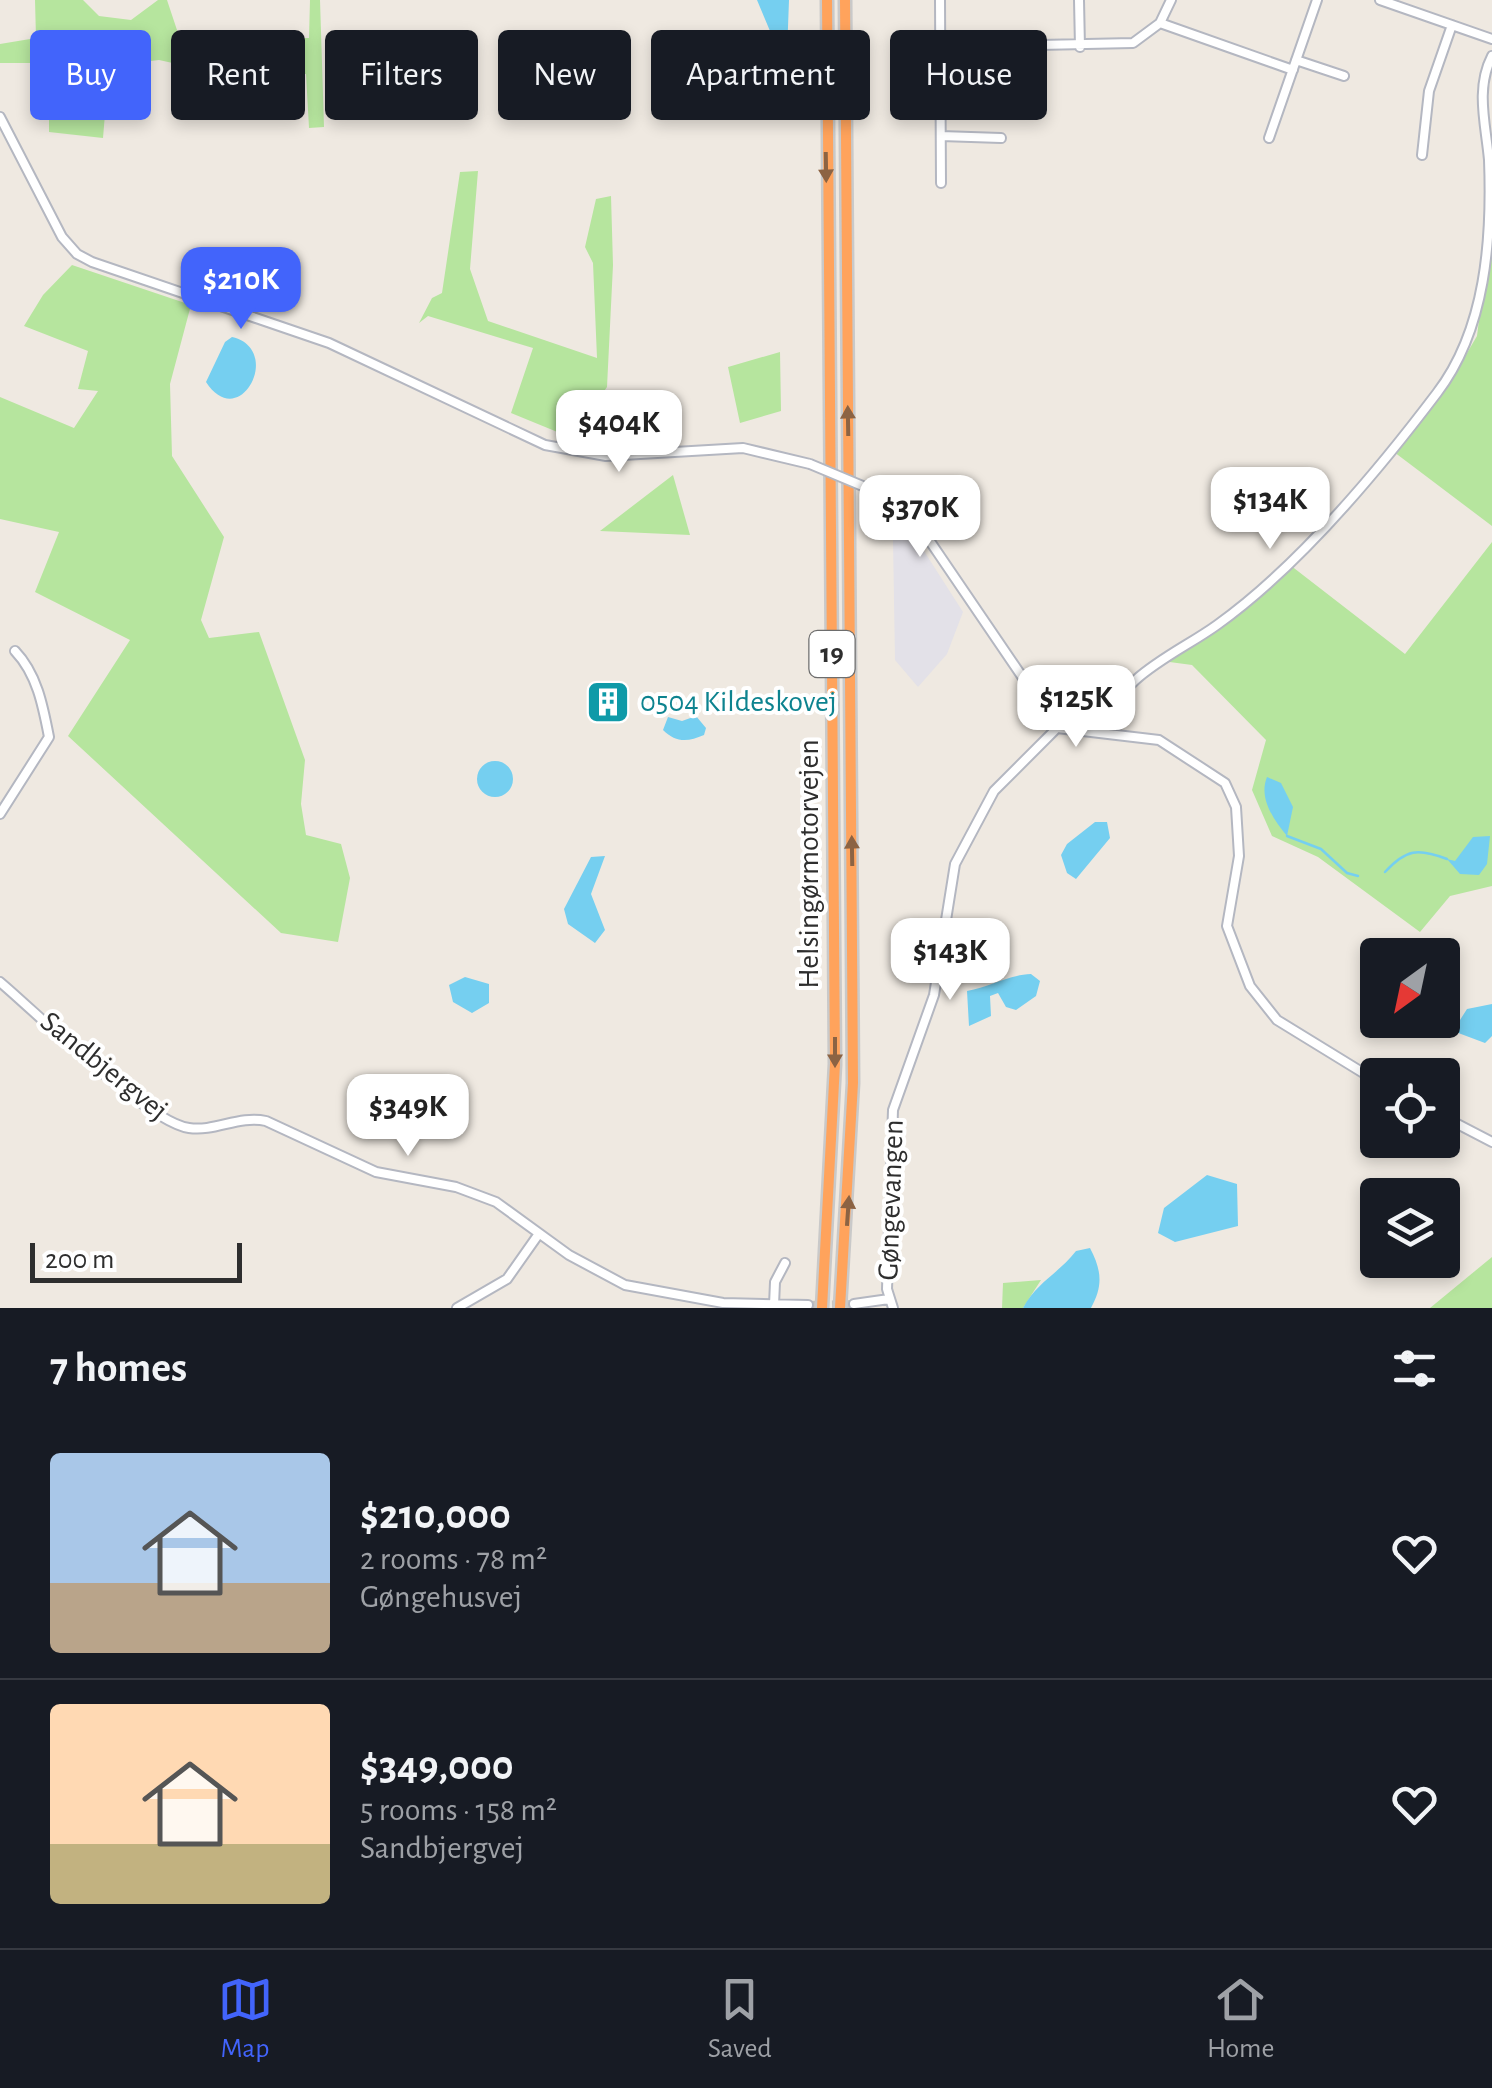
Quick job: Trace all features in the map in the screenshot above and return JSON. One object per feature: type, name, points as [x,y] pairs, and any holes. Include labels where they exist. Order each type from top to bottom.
[{"type":"highway","points":[[820,0],[823,30]]},
{"type":"highway","name":"Helsingørmotorvejen","points":[[826,30],[827,0]]},
{"type":"highway","name":"Helsingørmotorvejen","points":[[840,1308],[853,1048],[845,0]]},
{"type":"highway","name":"Helsingørmotorvejen","points":[[822,1308],[835,1064],[826,120]]},
{"type":"street","points":[[940,0],[940,30]]},
{"type":"street","points":[[1080,0],[1080,47]]},
{"type":"street","points":[[1047,47],[1133,43],[1160,24],[1171,0]]},
{"type":"street","points":[[1270,138],[1317,0]]},
{"type":"street","points":[[1380,0],[1395,2],[1492,39]]},
{"type":"street","points":[[1160,24],[1293,70]]},
{"type":"street","points":[[1422,155],[1429,91],[1452,25]]},
{"type":"street","points":[[1104,731],[1110,714],[1156,661],[1219,624],[1350,502],[1461,358],[1476,321],[1486,240],[1489,162],[1482,95],[1492,56]]},
{"type":"street","points":[[1296,60],[1344,76]]},
{"type":"street","points":[[0,116],[62,237],[76,254],[92,262],[329,343],[545,446],[606,456],[742,448],[790,456],[876,492],[908,514],[1057,728],[1159,740],[1225,783],[1232,795],[1239,839],[1227,926],[1250,986],[1277,1020],[1360,1071]]},
{"type":"street","points":[[940,120],[940,183]]},
{"type":"street","points":[[940,136],[1002,138]]},
{"type":"street","points":[[0,814],[49,736],[41,699],[25,662],[15,651]]},
{"type":"street","name":"Gøngevangen","points":[[889,1298],[893,1110],[906,1062],[934,995],[952,874],[963,843],[994,791],[1057,728]]},
{"type":"street","name":"Sandbjergvej","points":[[0,982],[132,1094],[177,1124],[198,1128],[246,1119],[266,1121],[376,1172],[480,1194],[596,1272],[627,1285],[723,1303],[808,1306]]},
{"type":"street","points":[[1460,1125],[1492,1142]]},
{"type":"street","points":[[457,1308],[507,1278],[538,1235]]},
{"type":"street","points":[[774,1305],[775,1282],[785,1262]]},
{"type":"street","points":[[854,1304],[889,1298],[894,1308]]},
{"type":"shaded area","points":[[915,537],[963,612],[947,654],[918,687],[895,660],[893,540]]},
{"type":"green space","points":[[35,0],[83,0],[99,16],[131,20],[158,0],[167,0],[177,30],[171,30],[171,63],[151,61],[151,30],[36,30]]},
{"type":"green space","points":[[310,0],[320,0],[324,127],[309,128],[306,74]]},
{"type":"green space","points":[[30,39],[30,63],[0,63],[0,44]]},
{"type":"green space","points":[[49,120],[104,120],[103,138],[49,132]]},
{"type":"green space","points":[[478,171],[470,269],[488,321],[597,358],[593,263],[585,247],[596,199],[611,196],[613,265],[607,387],[572,438],[511,413],[533,348],[428,316],[419,323],[432,298],[442,293],[460,172]]},
{"type":"green space","points":[[1492,217],[1492,526],[1394,452],[1444,392],[1477,336]]},
{"type":"green space","points":[[72,265],[191,305],[170,384],[172,456],[224,537],[201,620],[209,638],[259,632],[305,760],[301,804],[306,835],[341,844],[350,878],[338,942],[281,933],[68,736],[130,640],[35,592],[59,532],[0,519],[0,397],[74,428],[98,391],[78,389],[88,351],[24,326],[43,295]]},
{"type":"green space","points":[[780,352],[781,411],[740,423],[728,367]]},
{"type":"green space","points":[[673,475],[690,535],[600,531]]},
{"type":"green space","points":[[1492,542],[1492,886],[1450,896],[1420,932],[1318,857],[1272,836],[1252,790],[1266,740],[1192,665],[1162,661],[1220,628],[1290,565],[1405,654]]},
{"type":"green space","points":[[1492,1257],[1492,1308],[1430,1308]]},
{"type":"green space","points":[[1041,1280],[1023,1308],[1002,1308],[1003,1283]]},
{"type":"water","points":[[757,0],[789,0],[788,30],[770,30]]},
{"type":"water","points":[[232,337],[247,345],[255,356],[256,370],[243,394],[232,399],[219,395],[206,382],[225,342]]},
{"type":"water","points":[[696,716],[706,728],[704,735],[682,740],[663,730],[668,717],[682,721]]},
{"type":"water","points":[[495,761],[508,766],[513,779],[508,792],[495,797],[482,792],[477,779],[482,766]]},
{"type":"water","points":[[1267,777],[1281,783],[1293,807],[1287,836],[1266,801]]},
{"type":"water","points":[[1095,822],[1107,822],[1110,838],[1076,879],[1067,873],[1061,855],[1067,844]]},
{"type":"water","points":[[1490,836],[1487,864],[1479,875],[1460,874],[1447,859],[1455,861],[1473,837]]},
{"type":"water","points":[[605,856],[591,894],[605,930],[595,943],[568,924],[564,909],[591,857]]},
{"type":"water","points":[[1031,974],[1040,981],[1036,996],[1016,1010],[1006,1007],[998,993],[990,996],[991,1016],[969,1026],[967,991]]},
{"type":"water","points":[[465,977],[489,984],[489,1003],[472,1013],[453,1002],[449,985]]},
{"type":"water","points":[[1492,1004],[1492,1036],[1485,1043],[1460,1034],[1460,1020],[1467,1009]]},
{"type":"water","points":[[1207,1175],[1237,1184],[1238,1226],[1175,1242],[1158,1233],[1164,1208]]},
{"type":"water","points":[[1090,1248],[1100,1278],[1091,1308],[1023,1308],[1076,1251]]},
{"type":"waterway","points":[[1287,836],[1321,849],[1347,873],[1358,876]]},
{"type":"waterway","points":[[1385,872],[1413,853],[1447,859]]},
{"type":"tunnel","points":[[808,1305],[854,1304]]},
{"type":"place","name":"0504 Kildeskovej","points":[[608,702]]}]
